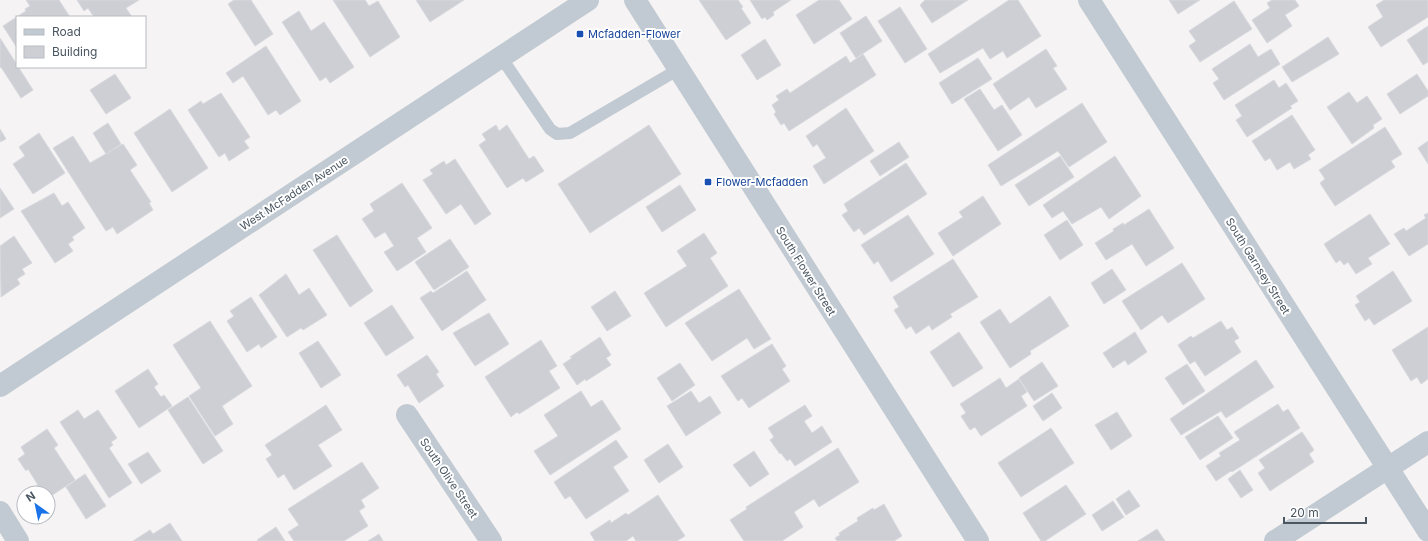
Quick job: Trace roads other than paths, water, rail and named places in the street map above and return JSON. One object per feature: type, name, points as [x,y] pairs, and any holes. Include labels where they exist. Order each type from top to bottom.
[{"type":"street","name":"West McFadden Avenue","points":[[0,386],[588,0]]},
{"type":"street","name":"South Flower Street","points":[[635,0],[978,541]]},
{"type":"street","name":"South Garnsey Street","points":[[1089,0],[1428,531]]},
{"type":"street","name":"South Olive Street","points":[[407,415],[491,541]]},
{"type":"street","points":[[1275,541],[1428,442]]},
{"type":"street","points":[[0,512],[18,541]]},
{"type":"lane","points":[[501,57],[550,129],[557,134],[570,133],[679,69]]},
{"type":"place","name":"Mcfadden-Flower","points":[[580,34]]},
{"type":"place","name":"Flower-Mcfadden","points":[[708,182]]}]
